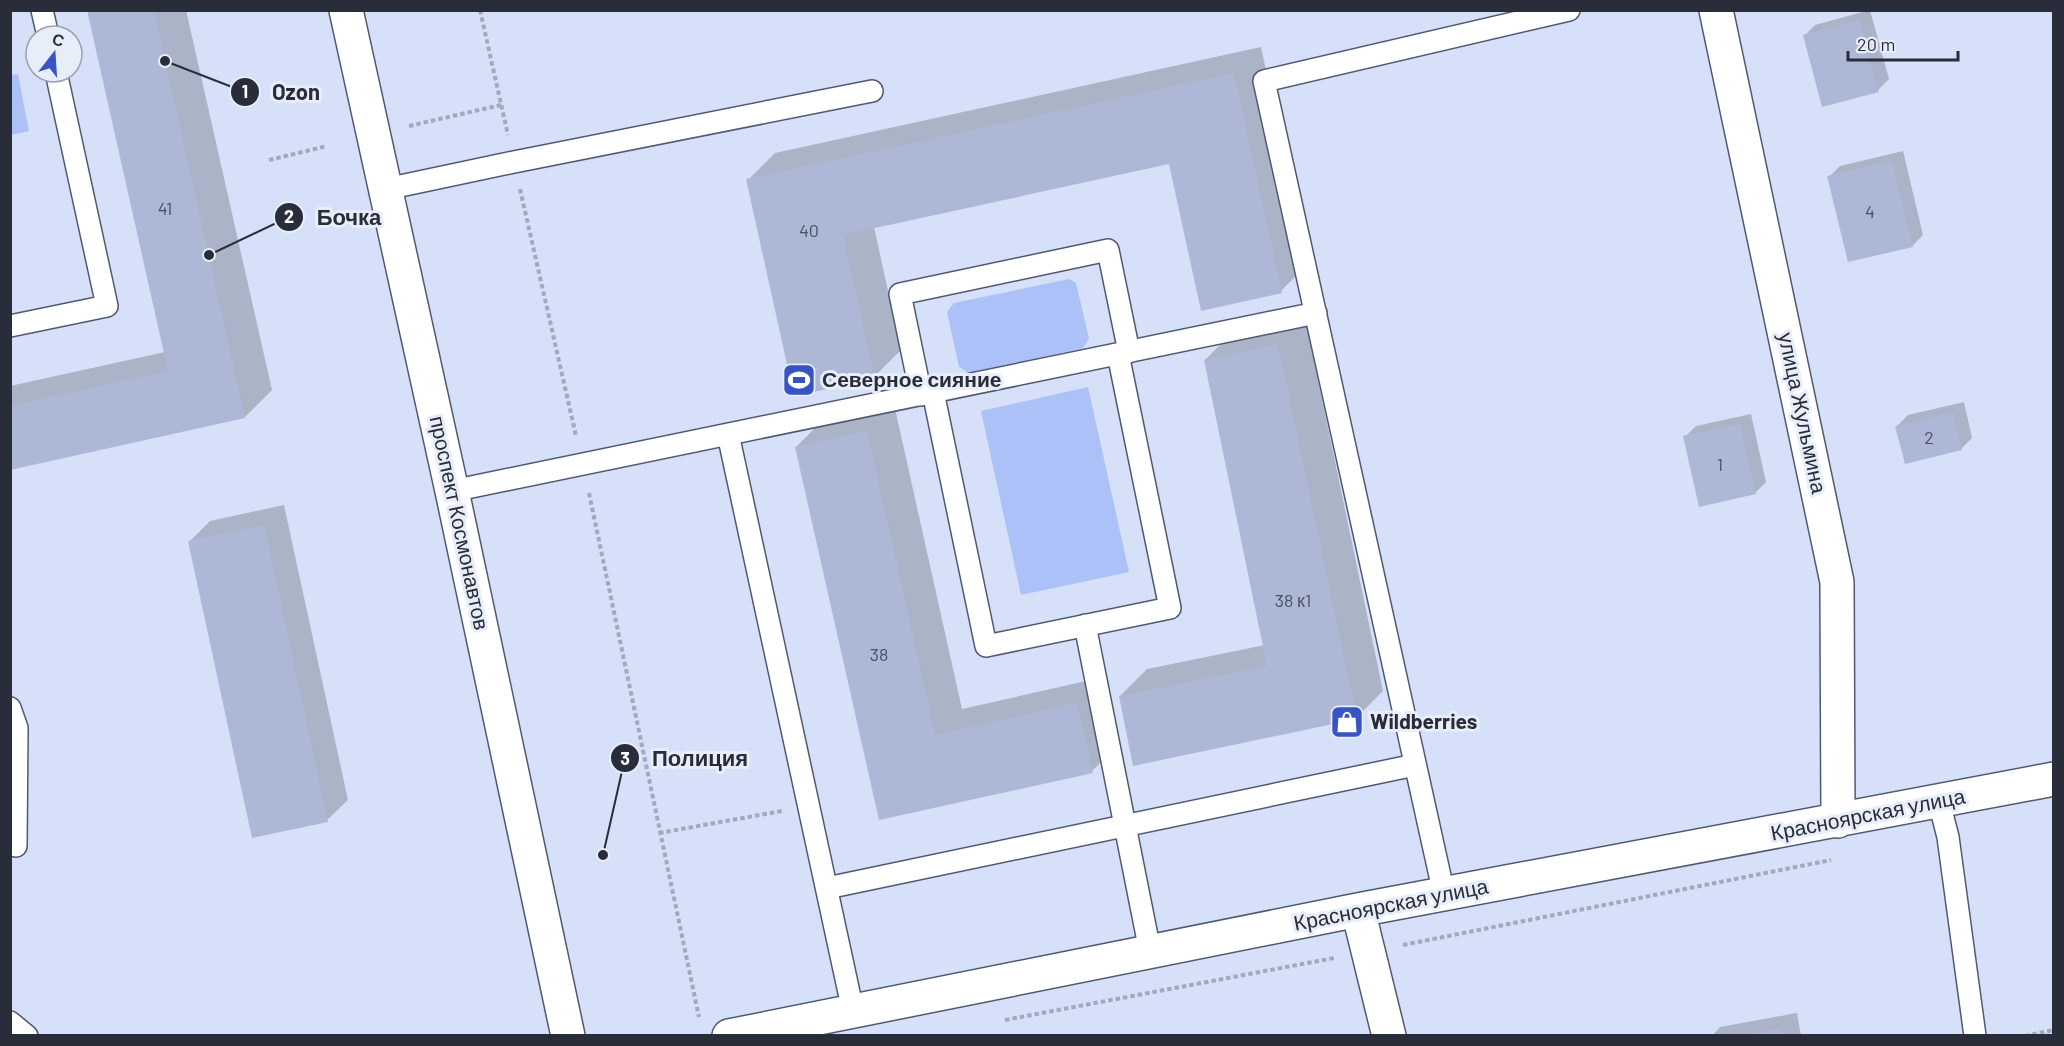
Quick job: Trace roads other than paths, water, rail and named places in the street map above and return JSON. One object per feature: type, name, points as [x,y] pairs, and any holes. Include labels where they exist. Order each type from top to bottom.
[{"type":"street","name":"проспект Космонавтов","points":[[346,10],[568,1035]]},
{"type":"street","name":"улица Жульмина","points":[[1716,10],[1837,582],[1838,821]]},
{"type":"street","name":"Красноярская улица","points":[[715,1030],[853,1011],[1358,910],[2054,779]]},
{"type":"street","points":[[1358,910],[1389,1035]]},
{"type":"lane","points":[[1444,894],[1264,81],[1569,10]]},
{"type":"lane","points":[[10,326],[107,306],[59,84]]},
{"type":"lane","points":[[386,189],[872,91]]},
{"type":"lane","points":[[1108,250],[1123,353],[1170,608],[986,646],[927,394],[900,294],[1108,250]]},
{"type":"lane","points":[[452,491],[1316,313]]},
{"type":"lane","points":[[728,434],[853,1011]]},
{"type":"lane","points":[[1085,625],[1150,951]]},
{"type":"lane","points":[[10,708],[16,728],[16,846]]},
{"type":"lane","points":[[827,888],[1415,765]]},
{"type":"lane","points":[[1939,802],[1948,837],[1975,1035]]},
{"type":"lane","points":[[10,1022],[27,1035]]},
{"type":"place","name":"Ozon","points":[[165,61]]},
{"type":"place","name":"Бочка","points":[[209,255]]},
{"type":"place","name":"Северное сияние","points":[[799,380]]},
{"type":"place","name":"Wildberries","points":[[1347,722]]},
{"type":"place","name":"Полиция","points":[[603,855]]}]
